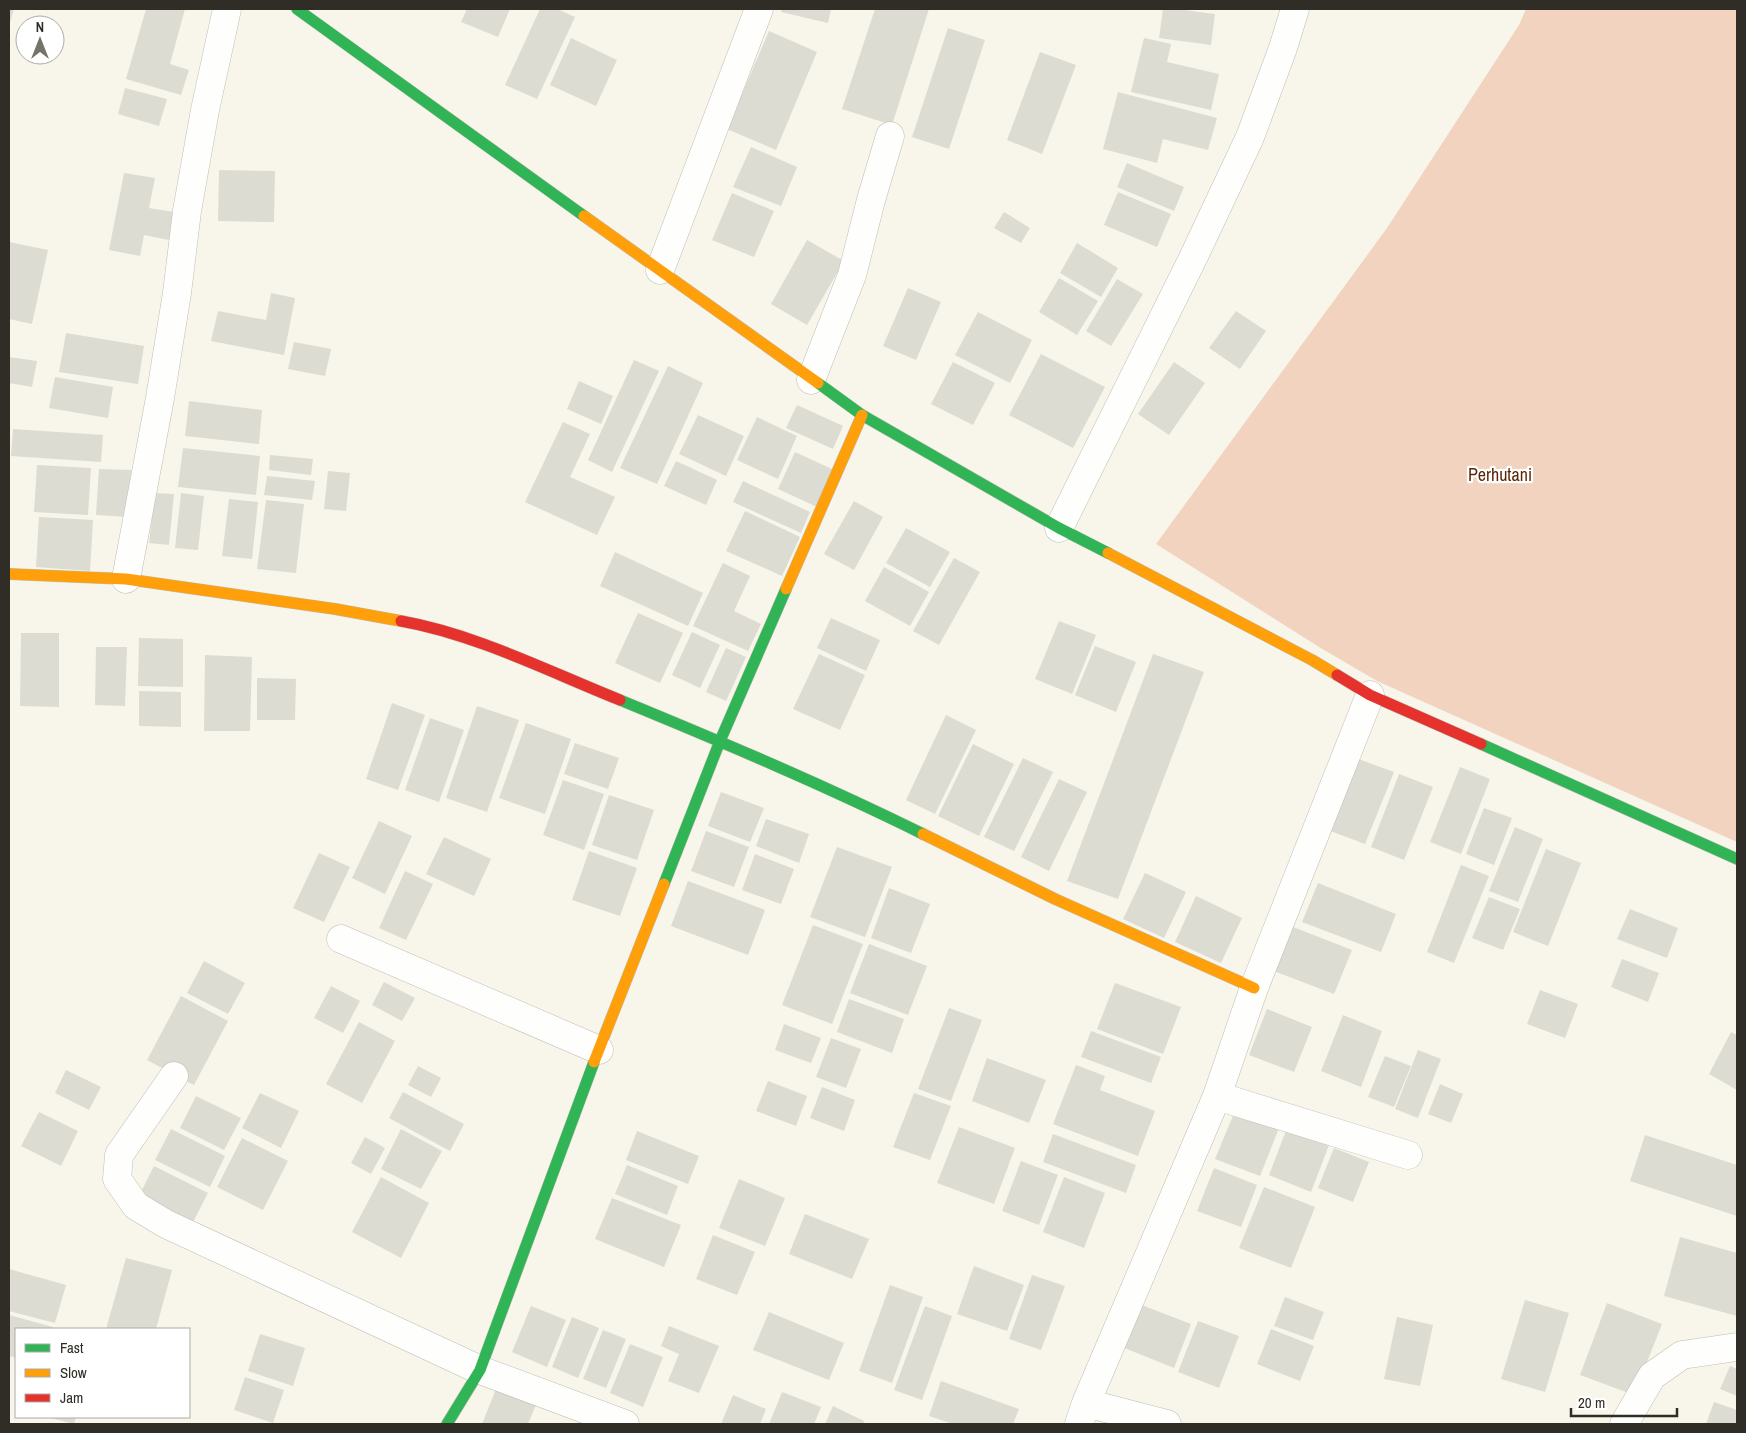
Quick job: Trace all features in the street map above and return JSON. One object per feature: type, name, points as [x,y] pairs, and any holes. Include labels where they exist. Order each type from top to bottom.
[{"type":"street","points":[[126,579],[160,398],[177,293],[187,210],[227,9]]},
{"type":"street","points":[[660,270],[759,9]]},
{"type":"street","points":[[1059,528],[1194,256],[1250,137],[1295,9]]},
{"type":"street","points":[[298,10],[862,415],[1059,528],[1312,660],[1370,695],[1737,859]]},
{"type":"street","points":[[812,380],[852,275],[870,200],[890,136]]},
{"type":"street","points":[[447,1424],[480,1370],[599,1050],[720,741],[862,415]]},
{"type":"street","points":[[9,574],[126,579],[335,608],[418,624],[476,641],[720,741],[878,812],[1055,900],[1254,988]]},
{"type":"street","points":[[1167,1424],[1083,1414],[1216,1096],[1254,988],[1370,695]]},
{"type":"street","points":[[341,939],[599,1050]]},
{"type":"street","points":[[174,1076],[119,1155],[117,1179],[136,1206],[166,1224],[480,1370],[626,1424]]},
{"type":"street","points":[[1216,1096],[1408,1155]]},
{"type":"street","points":[[1624,1424],[1652,1376],[1682,1355],[1737,1347]]},
{"type":"green space","name":"Perhutani","points":[[1526,9],[1737,9],[1737,842],[1377,681],[1319,647],[1156,544],[1387,228],[1519,25]]},
{"type":"building","points":[[9,9],[14,9],[9,26]]},
{"type":"building","points":[[146,9],[185,9],[170,64],[189,70],[181,95],[126,79]]},
{"type":"building","points":[[467,9],[510,9],[498,37],[461,22]]},
{"type":"building","points":[[540,9],[557,9],[575,17],[537,99],[505,85]]},
{"type":"building","points":[[782,9],[831,9],[828,23],[781,12]]},
{"type":"building","points":[[875,9],[929,9],[892,125],[842,109]]},
{"type":"building","points":[[1163,9],[1215,14],[1211,45],[1159,38]]},
{"type":"building","points":[[948,28],[985,40],[949,149],[912,137]]},
{"type":"building","points":[[769,31],[817,52],[776,150],[727,129]]},
{"type":"building","points":[[571,38],[617,60],[596,106],[550,85]]},
{"type":"building","points":[[1144,38],[1171,44],[1167,62],[1219,74],[1211,110],[1131,92]]},
{"type":"building","points":[[1040,52],[1076,65],[1042,154],[1007,140]]},
{"type":"building","points":[[125,88],[167,99],[159,126],[118,114]]},
{"type":"building","points":[[1118,92],[1217,118],[1208,150],[1163,139],[1157,163],[1103,149]]},
{"type":"building","points":[[751,147],[797,167],[781,206],[733,187]]},
{"type":"building","points":[[1127,163],[1184,187],[1174,211],[1117,187]]},
{"type":"building","points":[[219,170],[275,171],[274,222],[218,221]]},
{"type":"building","points":[[124,173],[155,178],[149,208],[180,213],[174,241],[144,235],[140,256],[109,250]]},
{"type":"building","points":[[1118,192],[1171,214],[1157,247],[1104,225]]},
{"type":"building","points":[[732,193],[774,211],[754,257],[712,240]]},
{"type":"building","points":[[1004,212],[1030,228],[1021,243],[994,228]]},
{"type":"building","points":[[807,240],[844,261],[807,325],[771,304]]},
{"type":"building","points":[[9,242],[48,250],[32,324],[9,319]]},
{"type":"building","points":[[1077,243],[1118,268],[1101,297],[1060,273]]},
{"type":"building","points":[[1059,278],[1098,301],[1077,335],[1039,312]]},
{"type":"building","points":[[1117,279],[1143,294],[1111,346],[1086,331]]},
{"type":"building","points":[[908,288],[941,302],[916,360],[883,346]]},
{"type":"building","points":[[271,293],[295,298],[284,355],[211,341],[218,311],[266,320]]},
{"type":"building","points":[[1236,311],[1266,331],[1240,369],[1209,348]]},
{"type":"building","points":[[978,312],[1032,340],[1010,383],[955,355]]},
{"type":"building","points":[[66,333],[144,346],[138,384],[59,372]]},
{"type":"building","points":[[294,342],[331,349],[325,376],[288,369]]},
{"type":"building","points":[[1041,354],[1105,387],[1073,448],[1009,415]]},
{"type":"building","points":[[9,357],[37,361],[32,387],[9,383]]},
{"type":"building","points":[[634,360],[659,371],[612,472],[588,460]]},
{"type":"building","points":[[953,362],[995,383],[973,425],[931,404]]},
{"type":"building","points":[[1174,362],[1205,383],[1169,435],[1138,414]]},
{"type":"building","points":[[668,366],[703,383],[657,484],[620,468]]},
{"type":"building","points":[[55,377],[113,387],[108,418],[49,408]]},
{"type":"building","points":[[579,381],[613,396],[601,424],[567,409]]},
{"type":"building","points":[[189,401],[262,410],[259,444],[185,436]]},
{"type":"building","points":[[797,405],[843,426],[833,449],[786,428]]},
{"type":"building","points":[[698,415],[744,436],[726,476],[679,454]]},
{"type":"building","points":[[757,417],[797,436],[778,479],[737,460]]},
{"type":"building","points":[[563,422],[590,434],[570,477],[615,497],[597,535],[525,502]]},
{"type":"building","points":[[13,429],[103,435],[101,462],[11,456]]},
{"type":"building","points":[[183,448],[260,456],[256,495],[178,487]]},
{"type":"building","points":[[795,452],[834,470],[817,507],[778,489]]},
{"type":"building","points":[[270,455],[313,459],[311,475],[269,470]]},
{"type":"building","points":[[676,461],[717,480],[706,505],[664,486]]},
{"type":"building","points":[[37,465],[91,468],[88,515],[34,512]]},
{"type":"building","points":[[99,469],[131,470],[128,517],[96,515]]},
{"type":"building","points":[[328,471],[350,473],[346,511],[324,509]]},
{"type":"building","points":[[267,476],[315,481],[312,500],[264,495]]},
{"type":"building","points":[[743,481],[810,512],[801,533],[733,502]]},
{"type":"building","points":[[155,493],[174,494],[169,545],[149,543]]},
{"type":"building","points":[[181,493],[204,496],[198,550],[175,548]]},
{"type":"building","points":[[229,499],[258,502],[252,559],[222,556]]},
{"type":"building","points":[[266,500],[304,504],[296,573],[257,569]]},
{"type":"building","points":[[854,501],[883,517],[854,570],[824,554]]},
{"type":"building","points":[[745,511],[800,537],[782,576],[726,551]]},
{"type":"building","points":[[39,517],[93,520],[90,571],[36,567]]},
{"type":"building","points":[[906,528],[950,552],[930,587],[886,563]]},
{"type":"building","points":[[615,552],[703,593],[688,626],[600,586]]},
{"type":"building","points":[[954,558],[980,572],[939,645],[913,631]]},
{"type":"building","points":[[723,563],[750,576],[734,611],[761,624],[748,651],[693,626]]},
{"type":"building","points":[[884,567],[929,592],[910,626],[865,601]]},
{"type":"building","points":[[638,613],[683,633],[660,683],[615,663]]},
{"type":"building","points":[[831,618],[880,640],[866,671],[817,648]]},
{"type":"building","points":[[1059,621],[1096,635],[1072,694],[1035,679]]},
{"type":"building","points":[[692,632],[720,645],[700,688],[672,675]]},
{"type":"building","points":[[21,633],[59,633],[59,707],[20,706]]},
{"type":"building","points":[[139,638],[183,639],[183,687],[138,686]]},
{"type":"building","points":[[1095,646],[1136,662],[1116,712],[1075,695]]},
{"type":"building","points":[[96,647],[127,647],[125,706],[95,705]]},
{"type":"building","points":[[726,648],[746,657],[726,701],[706,692]]},
{"type":"building","points":[[819,654],[865,675],[840,730],[793,709]]},
{"type":"building","points":[[1153,654],[1204,672],[1118,899],[1067,881]]},
{"type":"building","points":[[205,655],[252,657],[250,731],[204,731]]},
{"type":"building","points":[[257,678],[296,679],[295,720],[257,720]]},
{"type":"building","points":[[139,691],[181,692],[181,727],[139,726]]},
{"type":"building","points":[[392,703],[425,715],[398,790],[366,779]]},
{"type":"building","points":[[477,706],[519,720],[487,812],[446,798]]},
{"type":"building","points":[[946,715],[976,730],[935,814],[906,800]]},
{"type":"building","points":[[430,718],[464,730],[439,802],[405,790]]},
{"type":"building","points":[[526,723],[571,739],[545,814],[499,798]]},
{"type":"building","points":[[575,743],[619,758],[608,789],[564,774]]},
{"type":"building","points":[[973,744],[1014,764],[979,836],[938,816]]},
{"type":"building","points":[[1353,757],[1394,772],[1365,844],[1325,829]]},
{"type":"building","points":[[1023,758],[1053,772],[1014,851],[984,837]]},
{"type":"building","points":[[1460,767],[1490,779],[1461,854],[1430,842]]},
{"type":"building","points":[[1399,774],[1433,787],[1404,860],[1371,847]]},
{"type":"building","points":[[1059,779],[1087,792],[1049,871],[1021,857]]},
{"type":"building","points":[[563,780],[604,794],[584,850],[543,835]]},
{"type":"building","points":[[721,792],[764,808],[750,842],[708,826]]},
{"type":"building","points":[[609,795],[654,810],[637,860],[592,845]]},
{"type":"building","points":[[1484,808],[1512,818],[1494,865],[1466,854]]},
{"type":"building","points":[[766,819],[809,834],[799,863],[756,846]]},
{"type":"building","points":[[379,821],[412,836],[385,894],[352,878]]},
{"type":"building","points":[[1515,827],[1543,839],[1518,902],[1489,891]]},
{"type":"building","points":[[706,831],[749,847],[734,887],[691,871]]},
{"type":"building","points":[[444,837],[491,859],[474,896],[426,874]]},
{"type":"building","points":[[837,847],[892,867],[865,937],[810,917]]},
{"type":"building","points":[[1546,849],[1581,863],[1548,946],[1513,932]]},
{"type":"building","points":[[589,851],[637,868],[620,916],[572,900]]},
{"type":"building","points":[[319,853],[350,867],[324,922],[293,908]]},
{"type":"building","points":[[755,854],[794,869],[781,904],[742,890]]},
{"type":"building","points":[[1461,865],[1489,876],[1454,963],[1427,952]]},
{"type":"building","points":[[405,871],[433,884],[406,940],[379,928]]},
{"type":"building","points":[[1145,873],[1186,892],[1164,938],[1123,919]]},
{"type":"building","points":[[688,881],[765,910],[748,955],[671,926]]},
{"type":"building","points":[[1318,883],[1396,914],[1381,952],[1302,922]]},
{"type":"building","points":[[889,888],[930,904],[911,953],[871,938]]},
{"type":"building","points":[[1196,896],[1242,918],[1221,963],[1175,942]]},
{"type":"building","points":[[1489,897],[1520,909],[1503,950],[1472,938]]},
{"type":"building","points":[[1630,909],[1678,928],[1667,958],[1617,939]]},
{"type":"building","points":[[813,925],[863,944],[832,1024],[782,1005]]},
{"type":"building","points":[[1288,925],[1352,950],[1334,994],[1271,970]]},
{"type":"building","points":[[869,944],[927,966],[908,1015],[850,993]]},
{"type":"building","points":[[1622,959],[1659,973],[1648,1002],[1611,987]]},
{"type":"building","points":[[204,961],[245,983],[228,1014],[187,993]]},
{"type":"building","points":[[384,982],[415,998],[402,1021],[372,1005]]},
{"type":"building","points":[[1115,983],[1181,1007],[1163,1054],[1097,1029]]},
{"type":"building","points":[[331,986],[360,1001],[343,1033],[314,1018]]},
{"type":"building","points":[[1540,990],[1578,1004],[1565,1038],[1527,1024]]},
{"type":"building","points":[[181,996],[228,1021],[194,1085],[147,1060]]},
{"type":"building","points":[[849,999],[904,1019],[892,1053],[837,1032]]},
{"type":"building","points":[[949,1008],[982,1020],[951,1101],[918,1089]]},
{"type":"building","points":[[1267,1009],[1312,1027],[1294,1072],[1249,1055]]},
{"type":"building","points":[[1343,1015],[1382,1031],[1361,1087],[1321,1071]]},
{"type":"building","points":[[359,1022],[395,1041],[362,1103],[326,1084]]},
{"type":"building","points":[[784,1024],[821,1038],[811,1063],[775,1050]]},
{"type":"building","points":[[1091,1031],[1161,1057],[1151,1083],[1081,1057]]},
{"type":"building","points":[[1731,1032],[1737,1035],[1737,1090],[1709,1074]]},
{"type":"building","points":[[831,1038],[861,1049],[846,1088],[816,1077]]},
{"type":"building","points":[[1418,1050],[1441,1059],[1418,1118],[1395,1109]]},
{"type":"building","points":[[1385,1056],[1411,1066],[1394,1107],[1368,1097]]},
{"type":"building","points":[[987,1058],[1046,1080],[1029,1123],[972,1101]]},
{"type":"building","points":[[1076,1065],[1105,1076],[1100,1090],[1155,1111],[1138,1156],[1053,1124]]},
{"type":"building","points":[[418,1066],[441,1078],[431,1097],[408,1085]]},
{"type":"building","points":[[66,1070],[101,1087],[89,1110],[55,1093]]},
{"type":"building","points":[[768,1081],[807,1096],[796,1126],[756,1111]]},
{"type":"building","points":[[1440,1084],[1463,1094],[1451,1123],[1428,1114]]},
{"type":"building","points":[[822,1087],[855,1100],[844,1131],[810,1118]]},
{"type":"building","points":[[403,1092],[464,1124],[450,1151],[389,1118]]},
{"type":"building","points":[[260,1093],[299,1111],[281,1148],[242,1128]]},
{"type":"building","points":[[914,1093],[951,1106],[930,1160],[893,1147]]},
{"type":"building","points":[[196,1096],[241,1118],[224,1150],[180,1128]]},
{"type":"building","points":[[1235,1111],[1279,1128],[1260,1176],[1215,1159]]},
{"type":"building","points":[[39,1112],[78,1131],[61,1166],[21,1146]]},
{"type":"building","points":[[959,1127],[1015,1148],[994,1204],[937,1183]]},
{"type":"building","points":[[1287,1128],[1329,1145],[1311,1192],[1269,1175]]},
{"type":"building","points":[[171,1129],[225,1156],[210,1187],[155,1160]]},
{"type":"building","points":[[401,1129],[442,1151],[421,1189],[381,1169]]},
{"type":"building","points":[[637,1131],[699,1156],[688,1184],[626,1160]]},
{"type":"building","points":[[1053,1134],[1136,1165],[1126,1193],[1043,1162]]},
{"type":"building","points":[[1645,1135],[1737,1165],[1737,1216],[1630,1181]]},
{"type":"building","points":[[365,1137],[385,1148],[371,1174],[351,1163]]},
{"type":"building","points":[[242,1138],[288,1161],[263,1210],[217,1187]]},
{"type":"building","points":[[1334,1148],[1369,1162],[1353,1202],[1318,1188]]},
{"type":"building","points":[[1021,1161],[1058,1175],[1039,1225],[1002,1211]]},
{"type":"building","points":[[627,1165],[678,1186],[667,1215],[615,1194]]},
{"type":"building","points":[[154,1166],[208,1193],[189,1230],[135,1204]]},
{"type":"building","points":[[1214,1168],[1257,1185],[1241,1227],[1197,1211]]},
{"type":"building","points":[[381,1177],[429,1203],[401,1258],[352,1232]]},
{"type":"building","points":[[1064,1177],[1105,1193],[1084,1248],[1043,1232]]},
{"type":"building","points":[[739,1179],[785,1198],[765,1246],[719,1228]]},
{"type":"building","points":[[1264,1187],[1315,1207],[1291,1268],[1239,1248]]},
{"type":"building","points":[[612,1198],[681,1225],[664,1267],[595,1239]]},
{"type":"building","points":[[805,1214],[869,1239],[852,1279],[789,1254]]},
{"type":"building","points":[[713,1235],[755,1252],[737,1295],[696,1279]]},
{"type":"building","points":[[1680,1237],[1737,1253],[1737,1316],[1664,1296]]},
{"type":"building","points":[[126,1258],[172,1270],[156,1328],[106,1328]]},
{"type":"building","points":[[974,1266],[1024,1285],[1007,1331],[957,1314]]},
{"type":"building","points":[[9,1269],[66,1285],[55,1323],[9,1311]]},
{"type":"building","points":[[1032,1275],[1065,1286],[1041,1350],[1009,1339]]},
{"type":"building","points":[[890,1285],[923,1297],[892,1383],[859,1371]]},
{"type":"building","points":[[1285,1297],[1324,1312],[1313,1340],[1274,1326]]},
{"type":"building","points":[[1525,1300],[1569,1313],[1545,1392],[1501,1379]]},
{"type":"building","points":[[1607,1303],[1662,1324],[1634,1395],[1580,1375]]},
{"type":"building","points":[[1139,1304],[1191,1324],[1174,1368],[1122,1347]]},
{"type":"building","points":[[531,1306],[566,1320],[547,1367],[512,1352]]},
{"type":"building","points":[[925,1306],[952,1316],[922,1400],[894,1390]]},
{"type":"building","points":[[769,1312],[844,1343],[829,1380],[753,1350]]},
{"type":"building","points":[[9,1315],[53,1327],[15,1328],[15,1358],[9,1356]]},
{"type":"building","points":[[572,1317],[599,1328],[578,1378],[552,1367]]},
{"type":"building","points":[[1397,1317],[1433,1325],[1420,1386],[1384,1379]]},
{"type":"building","points":[[1198,1321],[1239,1336],[1219,1388],[1178,1372]]},
{"type":"building","points":[[669,1326],[719,1346],[699,1393],[668,1381],[679,1354],[661,1346]]},
{"type":"building","points":[[1271,1329],[1314,1346],[1300,1381],[1257,1364]]},
{"type":"building","points":[[603,1330],[626,1339],[606,1388],[583,1379]]},
{"type":"building","points":[[260,1334],[305,1348],[293,1386],[248,1371]]},
{"type":"building","points":[[630,1344],[663,1357],[643,1407],[610,1393]]},
{"type":"building","points":[[1730,1366],[1737,1369],[1737,1396],[1720,1389]]},
{"type":"building","points":[[245,1377],[284,1390],[273,1423],[234,1410]]},
{"type":"building","points":[[941,1381],[1019,1409],[1013,1424],[953,1424],[929,1416]]},
{"type":"building","points":[[496,1389],[536,1405],[528,1424],[482,1424]]},
{"type":"building","points":[[782,1392],[821,1407],[814,1424],[769,1424]]},
{"type":"building","points":[[733,1395],[766,1409],[760,1424],[721,1424]]},
{"type":"building","points":[[1714,1402],[1737,1410],[1737,1424],[1706,1424]]},
{"type":"building","points":[[833,1406],[864,1421],[863,1424],[825,1424]]},
{"type":"building","points":[[51,1418],[76,1418],[74,1424]]},
{"type":"traffic: fast","points":[[297,9],[584,216]]},
{"type":"traffic: fast","points":[[818,383],[862,415],[1059,528],[1108,553]]},
{"type":"traffic: fast","points":[[664,884],[720,741],[786,589]]},
{"type":"traffic: fast","points":[[620,700],[773,764],[923,834]]},
{"type":"traffic: fast","points":[[1481,744],[1737,859]]},
{"type":"traffic: fast","points":[[447,1424],[480,1370],[594,1062]]},
{"type":"traffic: slow","points":[[584,216],[818,383]]},
{"type":"traffic: slow","points":[[786,589],[862,415]]},
{"type":"traffic: slow","points":[[1108,553],[1337,675]]},
{"type":"traffic: slow","points":[[9,574],[126,579],[335,609],[401,621]]},
{"type":"traffic: slow","points":[[923,834],[1055,899],[1254,988]]},
{"type":"traffic: slow","points":[[594,1062],[664,884]]},
{"type":"traffic: jam","points":[[401,621],[429,627],[484,644],[620,700]]},
{"type":"traffic: jam","points":[[1337,675],[1370,695],[1481,744]]}]
